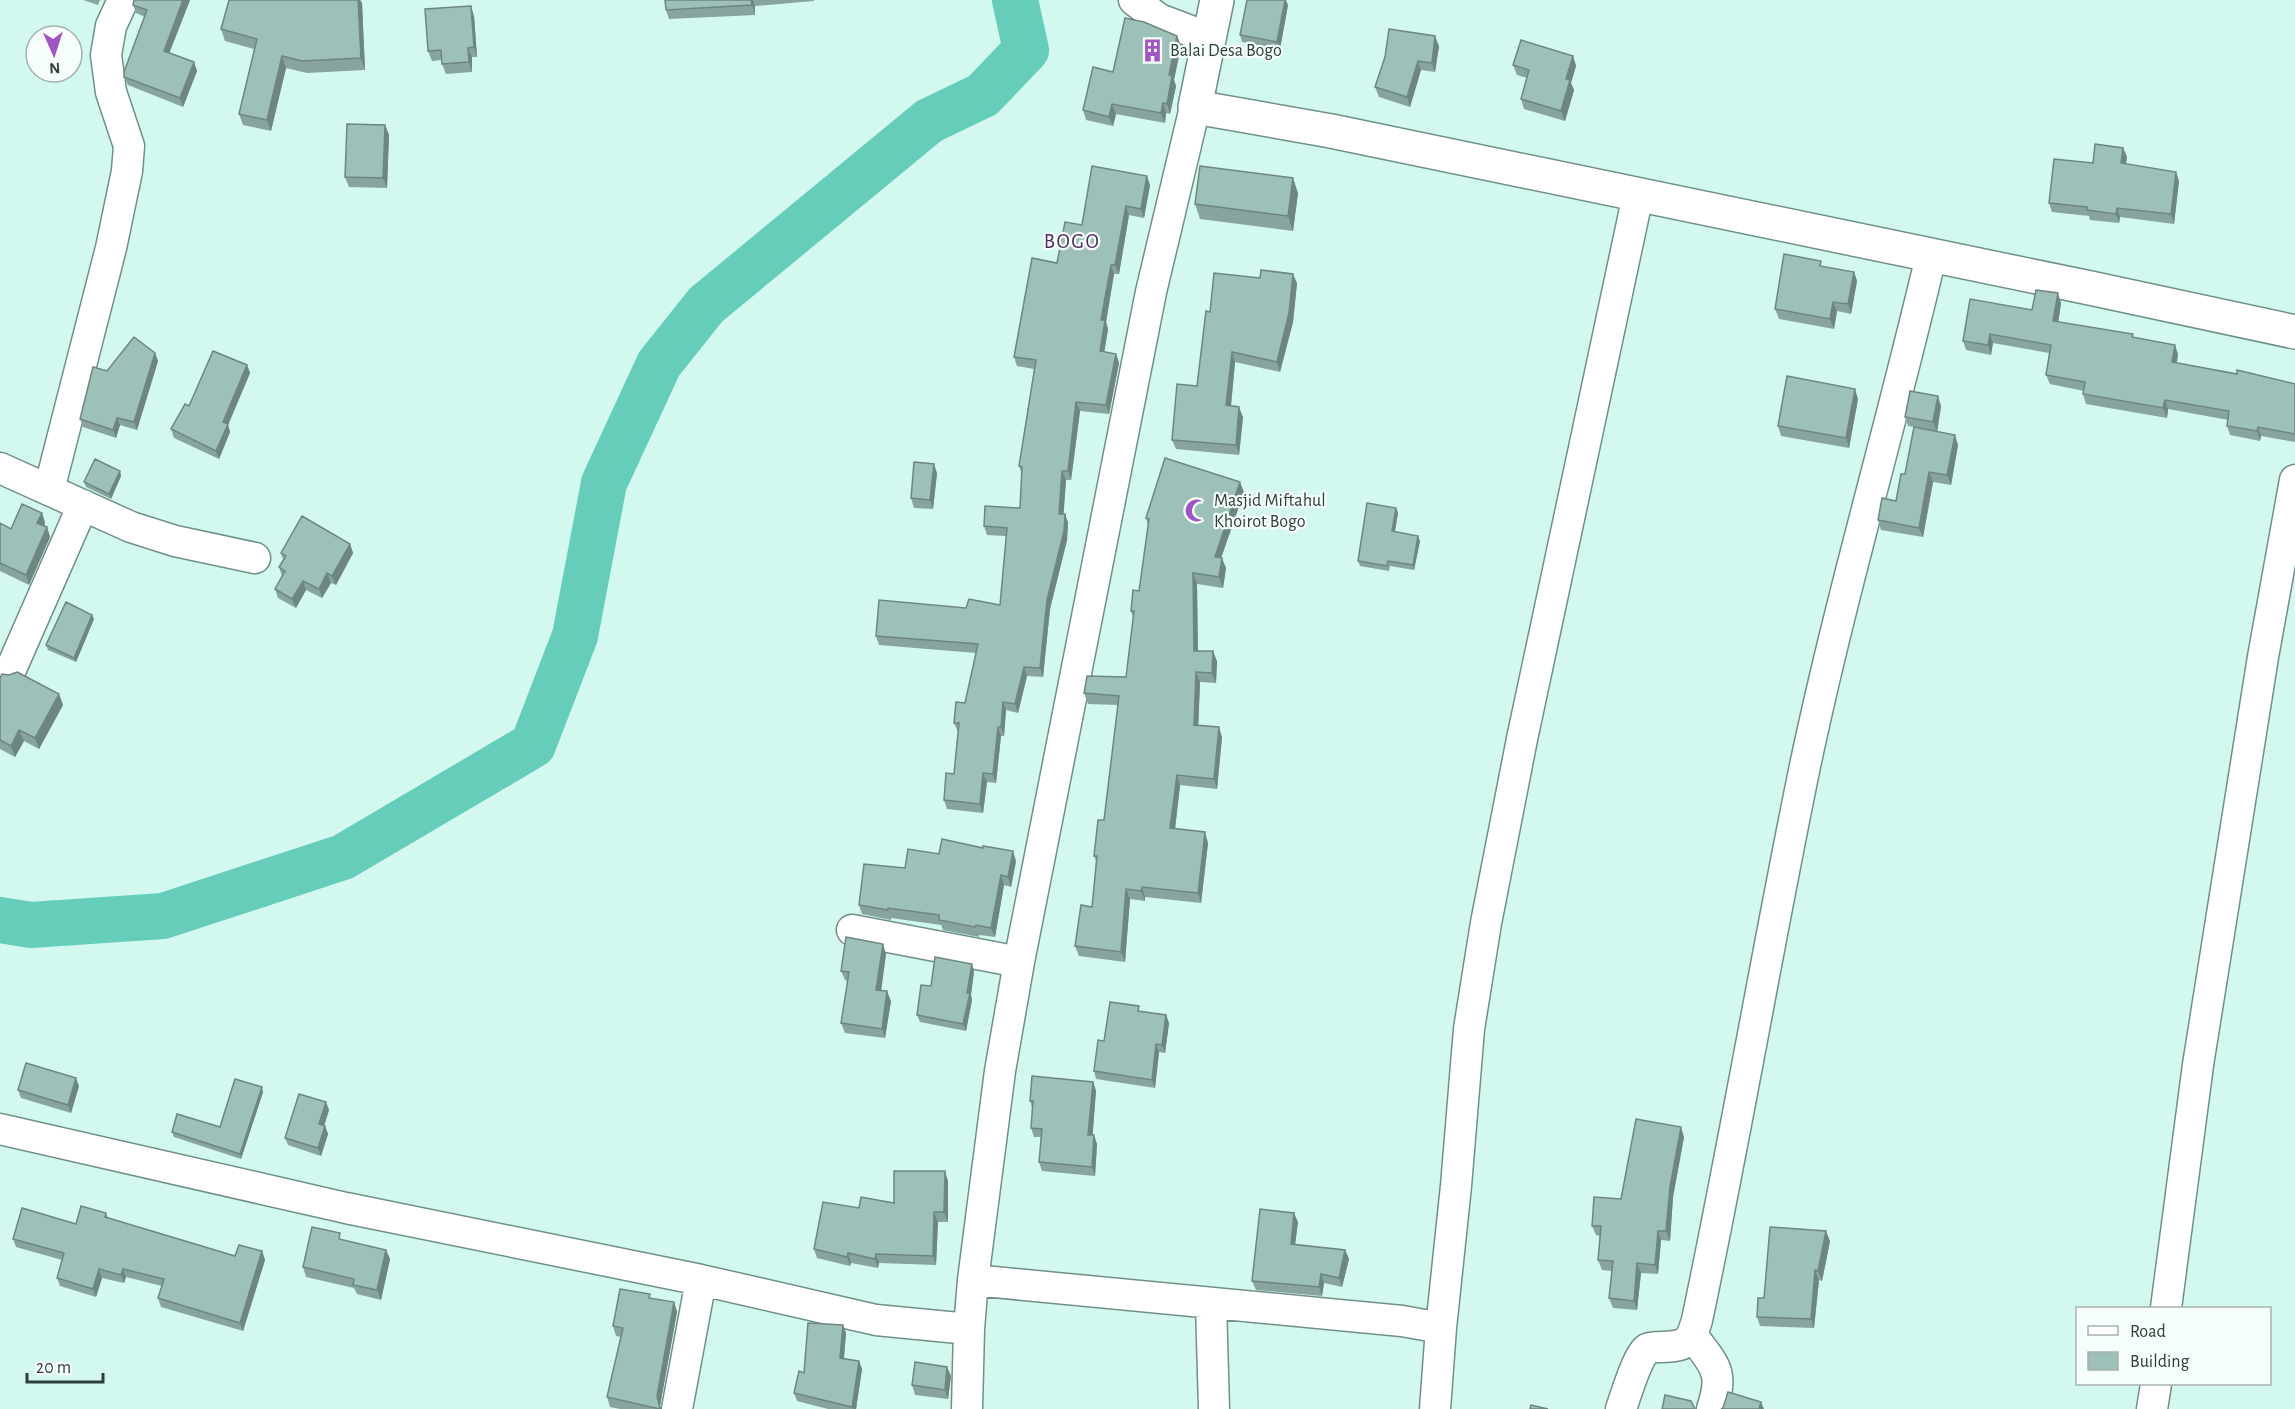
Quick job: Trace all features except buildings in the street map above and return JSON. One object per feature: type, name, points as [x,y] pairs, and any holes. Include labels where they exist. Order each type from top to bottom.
[{"type":"street","points":[[49,490],[111,248],[127,171],[129,147],[111,92],[106,55],[111,26],[123,0]]},
{"type":"street","points":[[1134,0],[1159,19],[1209,38]]},
{"type":"street","points":[[967,1409],[973,1280],[1000,1071],[1019,962],[1151,292],[1195,107],[1217,0]]},
{"type":"street","points":[[1195,107],[1342,134],[2295,332]]},
{"type":"street","points":[[1435,1409],[1440,1328],[1456,1186],[1469,1029],[1486,922],[1524,728],[1638,195]]},
{"type":"street","points":[[1621,1409],[1645,1350],[1681,1346],[1692,1335],[1730,1164],[1806,765],[1862,523],[1906,361],[1930,256]]},
{"type":"street","points":[[0,468],[131,527],[175,541],[255,558]]},
{"type":"street","points":[[2166,1307],[2198,1065],[2263,657],[2295,480]]},
{"type":"street","points":[[11,669],[83,505]]},
{"type":"street","points":[[852,930],[1019,962]]},
{"type":"street","points":[[0,1129],[346,1208],[701,1280],[876,1320],[969,1329]]},
{"type":"street","points":[[677,1409],[701,1280]]},
{"type":"street","points":[[973,1280],[1402,1321],[1440,1328]]},
{"type":"street","points":[[1211,1303],[1214,1409]]},
{"type":"street","points":[[1692,1335],[1716,1368],[1719,1388],[1712,1409]]},
{"type":"street","points":[[2152,1409],[2156,1385]]},
{"type":"waterway","points":[[0,920],[31,925],[163,916],[343,857],[533,745],[575,636],[604,483],[659,364],[706,305],[929,121],[983,95],[1026,50],[1015,0]]},
{"type":"place","name":"Balai Desa Bogo","points":[[1152,50]]},
{"type":"place","name":"Masjid Miftahul Khoirot Bogo","points":[[1196,510]]},
{"type":"district","name":"BOGO","points":[[1072,241]]}]
